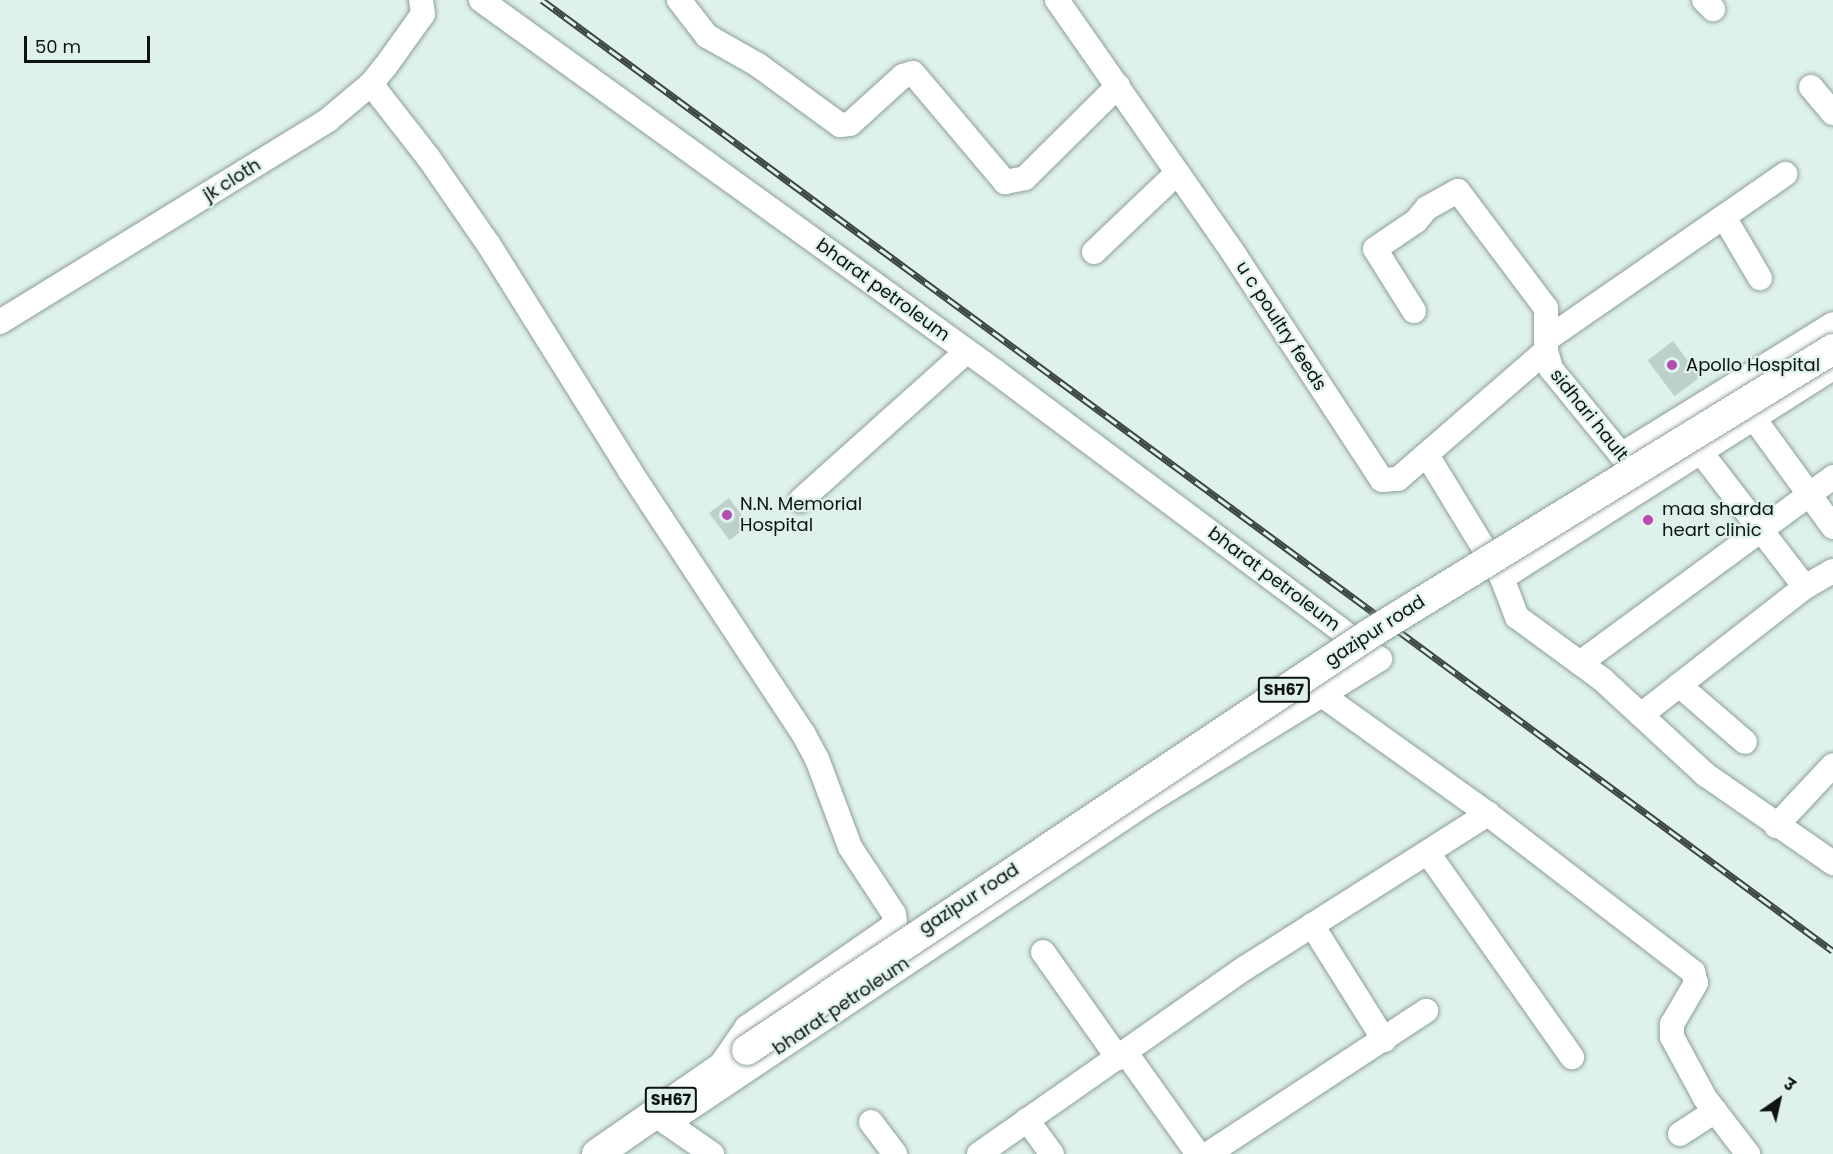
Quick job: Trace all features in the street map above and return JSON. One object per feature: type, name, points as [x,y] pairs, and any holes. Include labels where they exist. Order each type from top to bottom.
[{"type":"main road","name":"gazipur road","points":[[718,1068],[1371,633],[1833,349]]},
{"type":"main road","name":"SH67","points":[[597,1154],[661,1117],[718,1068]]},
{"type":"street","name":"jk cloth","points":[[0,322],[328,120],[371,84],[423,14],[421,0]]},
{"type":"street","name":"bharat petroleum","points":[[481,0],[967,351],[1379,658],[1377,663],[1143,805],[661,1117]]},
{"type":"street","points":[[679,0],[707,36],[762,68],[840,124],[850,124],[903,75],[913,73],[1005,182],[1025,178],[1118,86]]},
{"type":"street","name":"u c poultry feeds","points":[[1057,0],[1178,172],[1382,480],[1398,479],[1546,345],[1785,174]]},
{"type":"street","points":[[371,84],[428,156],[489,245],[630,471],[803,733],[817,759],[850,847],[894,914],[895,922],[890,928],[747,1027],[718,1068]]},
{"type":"street","points":[[1811,87],[1833,113]]},
{"type":"street","points":[[1094,252],[1178,172]]},
{"type":"street","name":"sidhari hault","points":[[1414,311],[1376,249],[1416,221],[1427,208],[1458,191],[1541,301],[1547,316],[1546,345],[1551,369],[1645,484]]},
{"type":"street","points":[[1725,217],[1760,278]]},
{"type":"street","points":[[1621,455],[1833,324]]},
{"type":"street","points":[[801,500],[967,351]]},
{"type":"street","points":[[1502,578],[1645,484],[1833,368]]},
{"type":"street","points":[[1753,417],[1833,527]]},
{"type":"street","points":[[1699,450],[1805,586]]},
{"type":"street","points":[[1427,455],[1502,578],[1517,617],[1580,663],[1641,714],[1706,775],[1776,826],[1833,862]]},
{"type":"street","points":[[1580,663],[1833,477]]},
{"type":"street","points":[[1641,714],[1805,586],[1833,571]]},
{"type":"street","points":[[1679,685],[1745,742]]},
{"type":"street","points":[[1322,695],[1488,814],[1693,972],[1696,983],[1672,1024],[1672,1037],[1715,1111],[1748,1154]]},
{"type":"street","points":[[1776,826],[1833,765]]},
{"type":"street","points":[[980,1154],[1311,925],[1488,814]]},
{"type":"street","points":[[1428,853],[1572,1057]]},
{"type":"street","points":[[1311,925],[1384,1040]]},
{"type":"street","points":[[1043,952],[1197,1154]]},
{"type":"street","points":[[1208,1154],[1426,1011]]},
{"type":"street","points":[[1680,1134],[1715,1111]]},
{"type":"street","points":[[661,1117],[712,1154]]},
{"type":"street","points":[[1027,1120],[1052,1154]]},
{"type":"street","points":[[872,1122],[895,1154]]},
{"type":"building","points":[[1673,341],[1700,377],[1675,396],[1647,360]]},
{"type":"building","points":[[729,498],[749,525],[729,540],[709,513]]},
{"type":"railway","points":[[542,0],[1833,951]]},
{"type":"place","name":"Apollo Hospital","points":[[1672,365]]},
{"type":"place","name":"N.N. Memorial Hospital","points":[[727,515]]},
{"type":"place","name":"maa sharda heart clinic","points":[[1648,520]]}]
